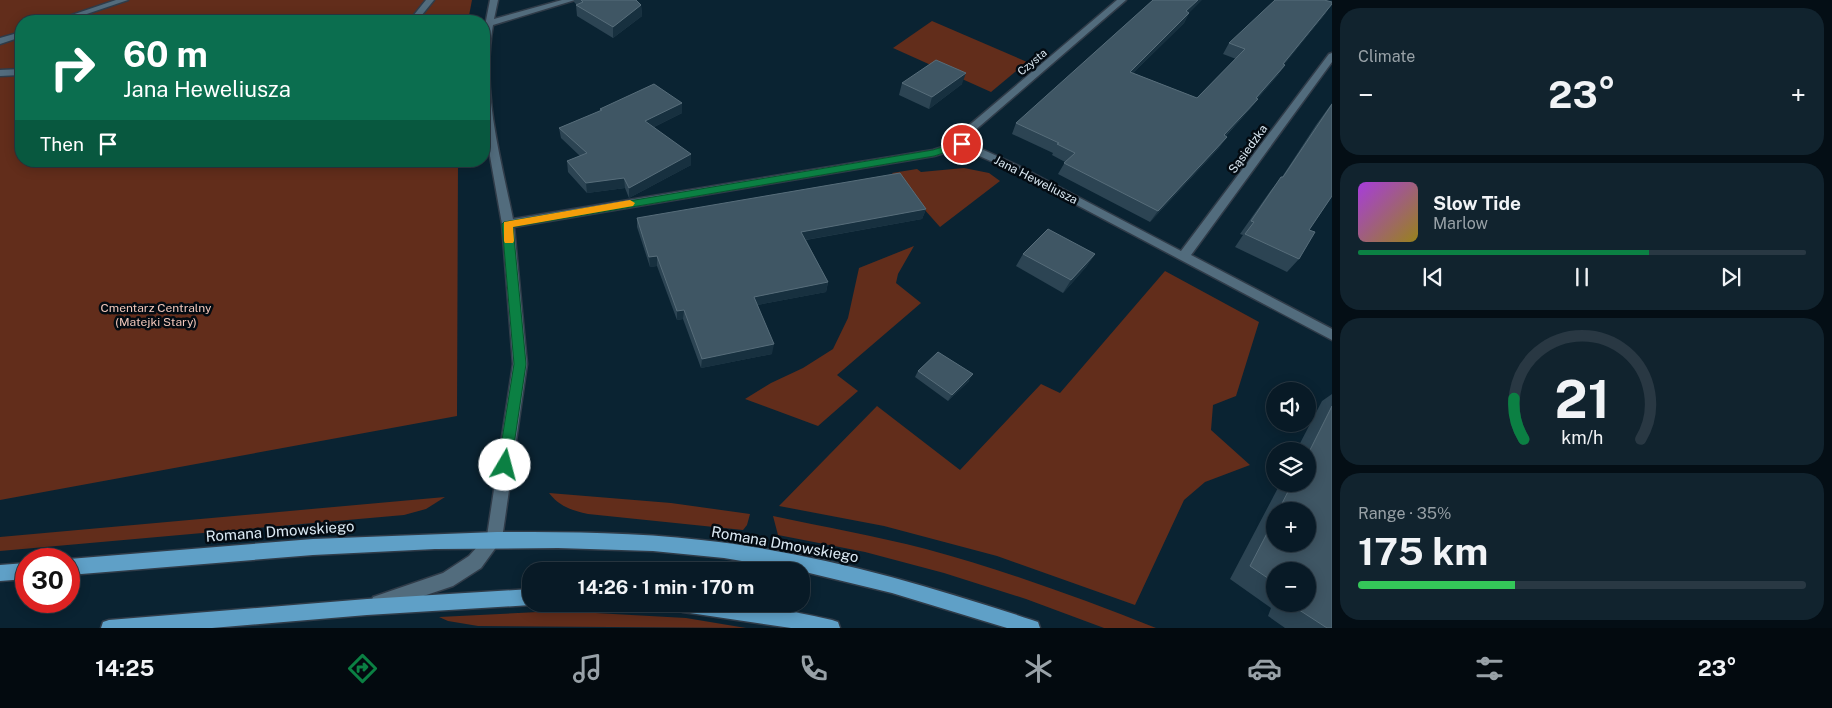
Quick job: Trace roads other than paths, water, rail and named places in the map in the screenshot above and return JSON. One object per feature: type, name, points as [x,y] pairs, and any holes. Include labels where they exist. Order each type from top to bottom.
[{"type":"main road","name":"Romana Dmowskiego","points":[[80,567],[328,545],[494,539],[627,541],[746,553],[861,576],[986,612],[1032,628]]},
{"type":"main road","points":[[0,574],[15,572]]},
{"type":"main road","points":[[109,628],[367,607],[522,598]]},
{"type":"main road","points":[[742,612],[832,628]]},
{"type":"street","points":[[77,15],[124,0]]},
{"type":"street","points":[[418,15],[430,0]]},
{"type":"street","points":[[494,0],[490,23],[571,0]]},
{"type":"street","name":"Czysta","points":[[962,144],[969,130],[1122,0]]},
{"type":"street","points":[[0,41],[15,36]]},
{"type":"street","name":"Sąsiedzka","points":[[1183,257],[1332,56]]},
{"type":"street","points":[[0,73],[15,72]]},
{"type":"street","points":[[367,607],[447,580],[475,562],[494,539],[520,364],[508,224],[490,129]]},
{"type":"street","points":[[508,224],[934,153],[962,144]]},
{"type":"street","name":"Jana Heweliusza","points":[[962,144],[1013,168],[1332,335]]},
{"type":"park label","name":"Cmentarz Centralny (Matejki Stary)","points":[[156,315]]}]
